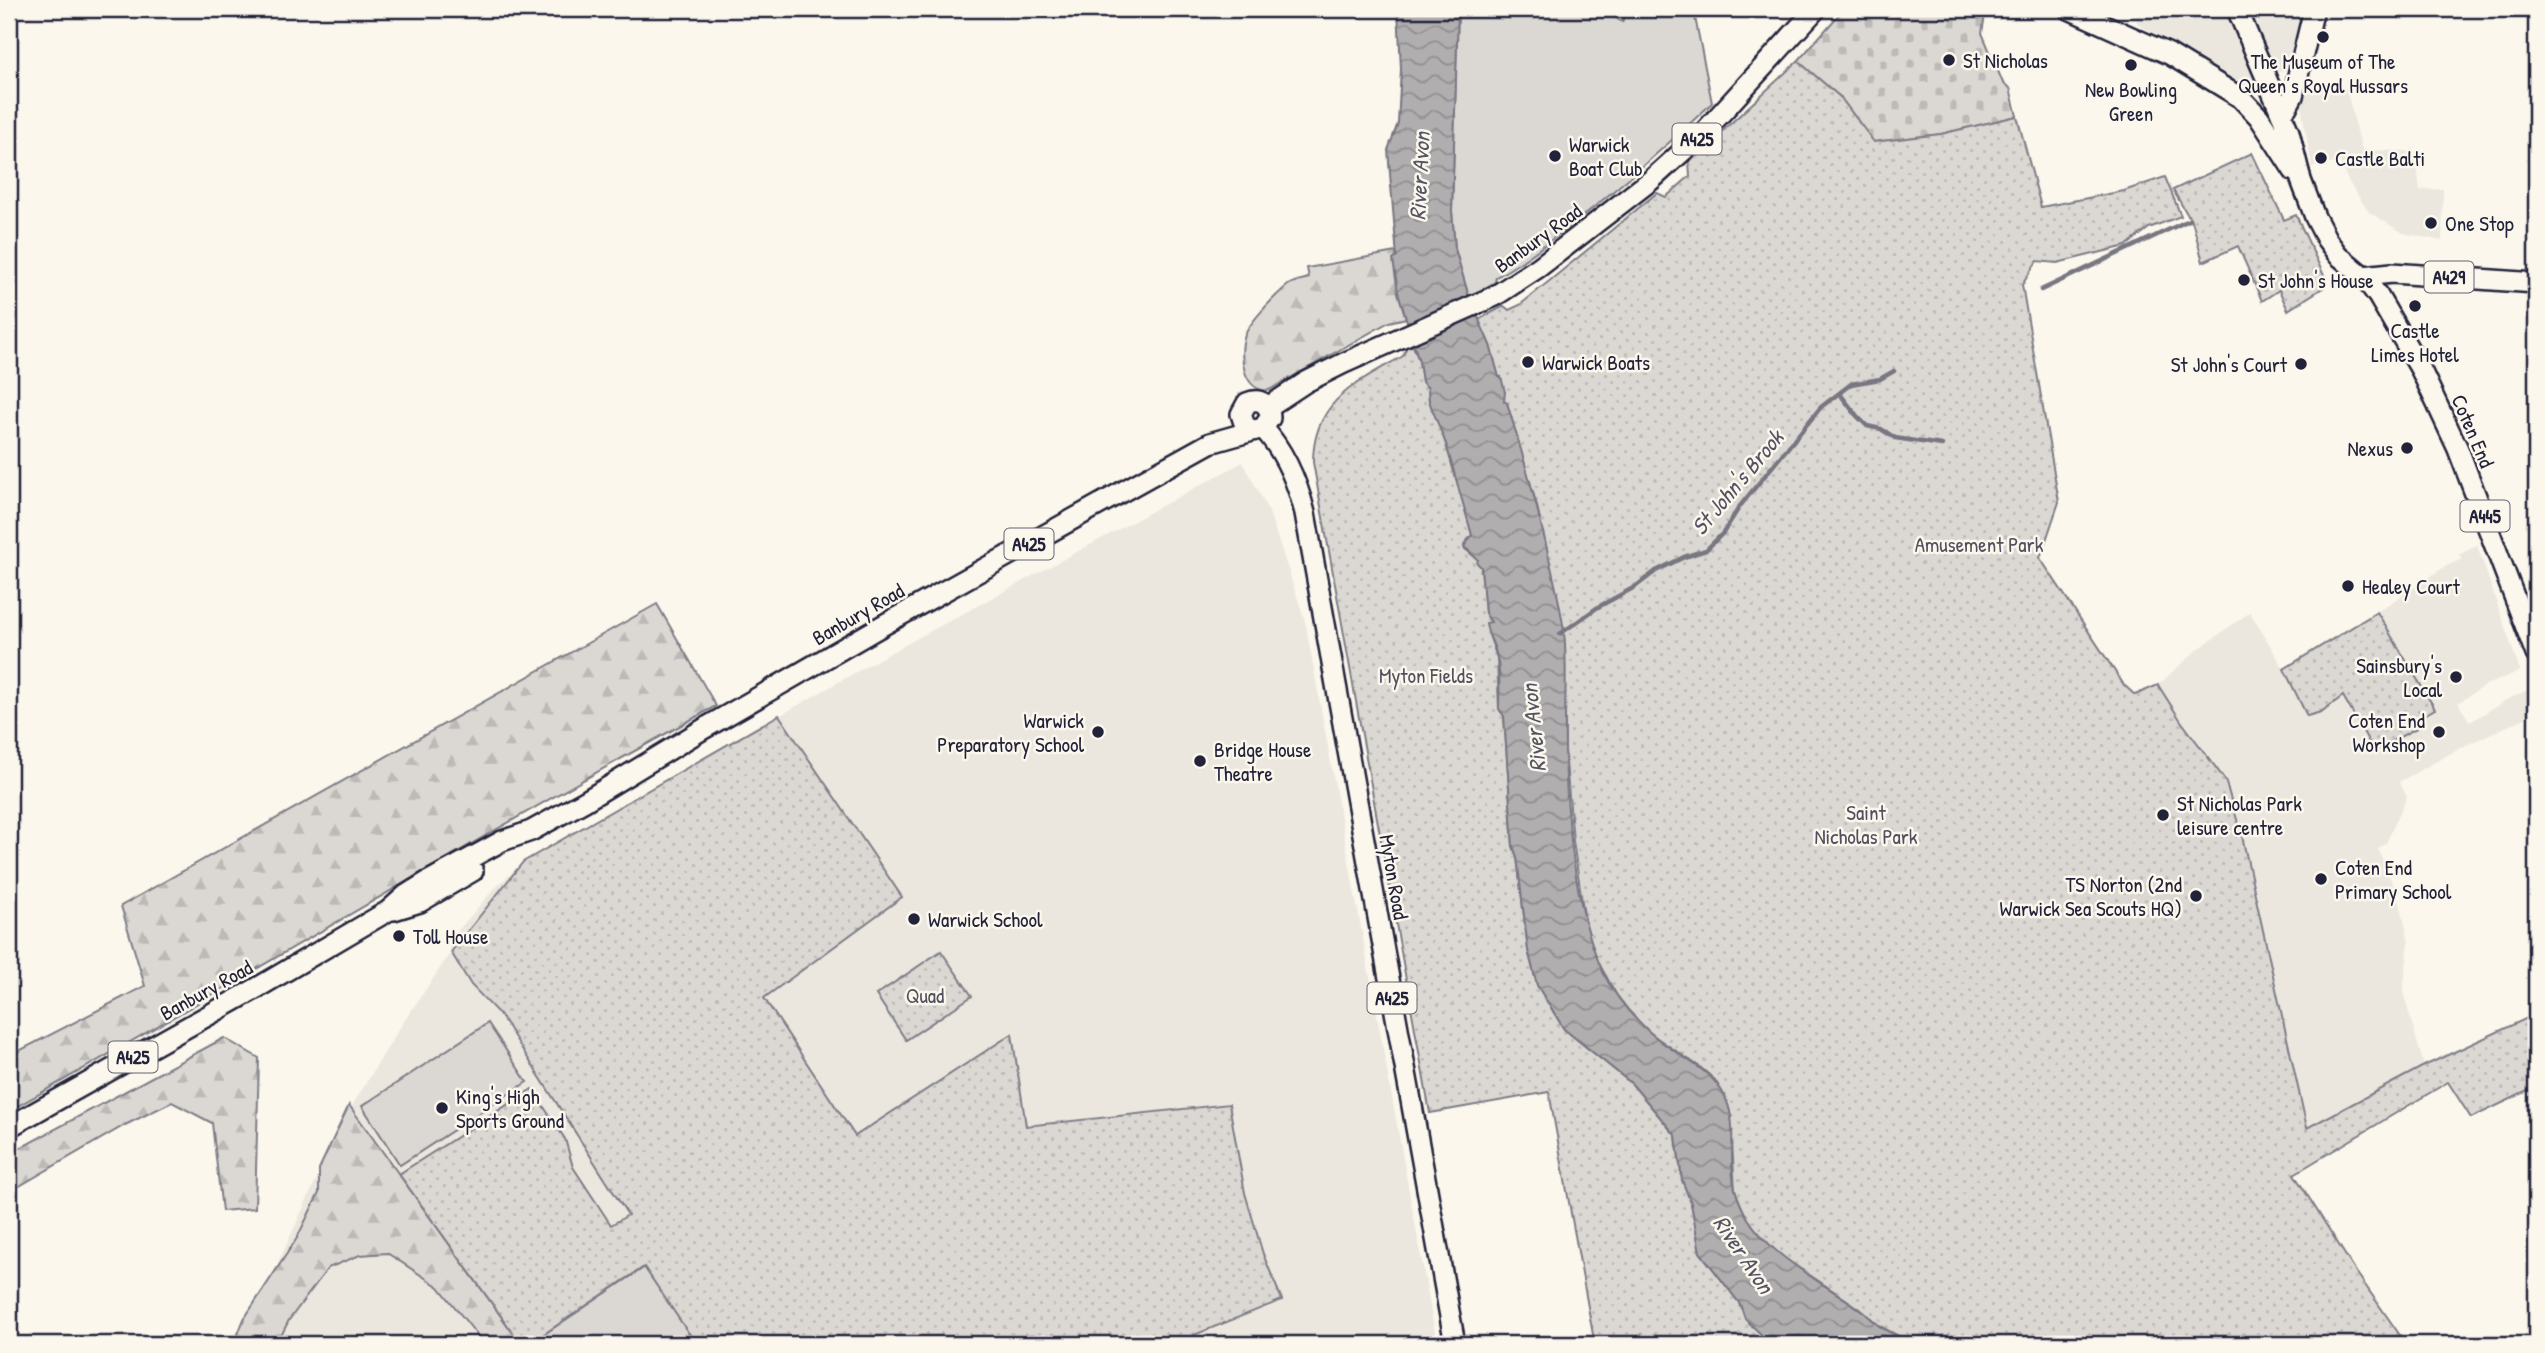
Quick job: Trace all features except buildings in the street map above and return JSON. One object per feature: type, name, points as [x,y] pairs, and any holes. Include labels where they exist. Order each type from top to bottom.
[{"type":"main road","name":"Banbury Road","points":[[1268,407],[1306,382],[1495,296],[1539,267],[1607,215],[1690,145],[1737,98],[1816,9]]},
{"type":"main road","points":[[2069,9],[2169,54],[2253,110],[2301,180]]},
{"type":"main road","points":[[2237,9],[2289,132],[2301,180]]},
{"type":"main road","points":[[2281,113],[2293,96],[2314,9]]},
{"type":"main road","points":[[2253,110],[2281,113]]},
{"type":"main road","name":"Coten End","points":[[2301,180],[2327,240],[2342,259],[2363,276],[2388,310],[2443,416],[2536,654]]},
{"type":"main road","name":"A429","points":[[2363,276],[2392,273],[2536,283]]},
{"type":"main road","points":[[1251,401],[1260,401],[1268,407],[1270,418],[1258,429],[1245,426],[1241,414],[1244,406],[1251,401]]},
{"type":"main road","name":"Banbury Road","points":[[1210,443],[1241,414]]},
{"type":"main road","name":"Banbury Road","points":[[9,1127],[257,988],[388,911],[427,882],[502,841],[531,831],[885,624],[1210,443],[1258,429]]},
{"type":"main road","name":"Myton Road","points":[[1258,429],[1284,457],[1305,513],[1455,1344]]},
{"type":"main road","name":"Banbury Road","points":[[388,911],[420,902],[513,849],[531,831]]},
{"type":"shaded area","points":[[2135,9],[2228,9],[2262,85],[2242,95],[2137,23]]},
{"type":"shaded area","points":[[2247,9],[2285,9],[2286,14],[2306,11],[2290,69],[2271,74]]},
{"type":"shaded area","points":[[2303,80],[2346,88],[2362,150],[2407,151],[2416,158],[2420,190],[2443,189],[2442,241],[2403,233],[2369,212],[2348,181],[2340,162],[2312,167],[2299,94]]},
{"type":"shaded area","name":"Warwick School","points":[[1243,462],[1269,512],[1305,621],[1437,1344],[241,1344],[344,1119],[399,1029],[451,952],[448,942],[493,890],[523,862],[879,659]]},
{"type":"shaded area","name":"Coten End Primary School","points":[[2477,545],[2520,671],[2486,685],[2458,703],[2470,722],[2528,690],[2536,713],[2466,745],[2399,782],[2407,797],[2386,843],[2378,849],[2400,902],[2409,942],[2403,992],[2424,1066],[2307,1129],[2242,836],[2225,780],[2158,685],[2196,651],[2250,612],[2284,669],[2446,566],[2463,559],[2459,555]]},
{"type":"green space","name":"Warwick Boat Club","points":[[1458,9],[1602,9],[1622,22],[1628,9],[1686,9],[1695,17],[1712,103],[1598,204],[1527,258],[1496,277],[1495,282],[1469,297],[1455,249],[1452,211]]},
{"type":"green space","points":[[1844,9],[1986,9],[1982,33],[2003,83],[2010,88],[2017,116],[1941,134],[1873,142],[1840,97],[1798,61]]},
{"type":"green space","name":"Saint Nicholas Park","points":[[1798,61],[1840,97],[1874,142],[1941,134],[2017,116],[2041,207],[2124,191],[2165,177],[2181,216],[2149,228],[2126,246],[2057,263],[2037,261],[2022,285],[2059,502],[2040,558],[2124,685],[2135,695],[2158,685],[2225,780],[2242,836],[2307,1128],[2424,1066],[2536,1014],[2536,1087],[2471,1118],[2448,1082],[2294,1174],[2354,1269],[2406,1344],[1913,1344],[1880,1326],[1859,1308],[1778,1254],[1747,1220],[1735,1190],[1730,1112],[1725,1097],[1715,1080],[1651,1034],[1629,1011],[1597,960],[1585,922],[1573,841],[1565,751],[1564,633],[1537,506],[1507,403],[1504,402],[1501,377],[1499,378],[1490,345],[1478,320],[1504,306],[1509,310],[1520,305],[1657,193],[1666,197],[1690,176],[1689,162]]},
{"type":"green space","points":[[2252,153],[2284,220],[2296,215],[2326,280],[2324,287],[2288,310],[2279,290],[2262,301],[2238,246],[2203,262],[2193,224],[2173,190]]},
{"type":"green space","points":[[1396,252],[1398,292],[1406,318],[1389,322],[1269,390],[1253,385],[1248,379],[1243,362],[1245,335],[1258,315],[1283,289],[1293,282],[1309,278],[1307,268]]},
{"type":"green space","name":"Myton Fields","points":[[1407,346],[1413,346],[1419,361],[1422,381],[1428,388],[1429,401],[1462,495],[1472,535],[1464,544],[1465,549],[1479,560],[1481,567],[1485,613],[1491,622],[1489,635],[1497,658],[1499,709],[1504,716],[1513,846],[1517,857],[1528,950],[1537,985],[1564,1029],[1632,1084],[1676,1136],[1682,1180],[1691,1203],[1700,1252],[1740,1304],[1746,1319],[1771,1344],[1598,1344],[1594,1340],[1549,1092],[1430,1113],[1313,462],[1320,424],[1329,409],[1354,385],[1403,356]]},
{"type":"green space","points":[[657,604],[716,706],[538,805],[9,1111],[9,1056],[145,986],[121,906]]},
{"type":"green space","points":[[2377,612],[2435,709],[2421,717],[2424,724],[2374,751],[2343,696],[2321,712],[2307,716],[2284,669]]},
{"type":"green space","points":[[779,715],[902,897],[764,998],[855,1136],[1012,1034],[1026,1126],[1229,1104],[1245,1193],[1263,1254],[1282,1300],[1194,1335],[1198,1344],[696,1344],[644,1267],[529,1344],[521,1344],[399,1174],[532,1089],[565,1139],[573,1167],[611,1225],[628,1215],[501,1016],[471,985],[451,952],[523,862]]},
{"type":"green space","name":"Quad","points":[[941,951],[972,996],[906,1040],[876,995]]},
{"type":"green space","points":[[488,1023],[527,1082],[400,1165],[362,1106]]},
{"type":"green space","points":[[224,1038],[259,1058],[255,1208],[222,1211],[212,1123],[172,1102],[125,1125],[9,1192],[9,1154]]},
{"type":"green space","points":[[349,1105],[521,1344],[484,1344],[439,1287],[387,1253],[360,1255],[328,1268],[289,1320],[277,1344],[234,1344],[244,1319],[297,1238],[319,1193],[319,1169]]},
{"type":"green space","points":[[645,1267],[696,1344],[550,1344],[543,1335]]},
{"type":"water","name":"River Avon","points":[[1398,9],[1458,9],[1452,211],[1455,249],[1469,297],[1501,377],[1505,392],[1504,401],[1507,403],[1530,482],[1560,605],[1565,646],[1567,799],[1582,909],[1597,958],[1618,998],[1638,1021],[1702,1070],[1715,1082],[1725,1097],[1731,1119],[1735,1189],[1754,1228],[1785,1258],[1861,1310],[1879,1326],[1913,1344],[1771,1344],[1745,1319],[1740,1304],[1700,1252],[1691,1203],[1682,1180],[1676,1136],[1632,1084],[1564,1029],[1537,985],[1528,950],[1517,857],[1513,846],[1504,716],[1499,709],[1499,667],[1486,623],[1491,622],[1485,613],[1481,567],[1477,563],[1478,560],[1464,547],[1472,535],[1446,444],[1429,401],[1428,388],[1422,382],[1419,361],[1398,292],[1393,260],[1397,257],[1388,150],[1398,123],[1401,69]]},
{"type":"waterway","name":"St John's Brook","points":[[2041,290],[2189,220]]},
{"type":"waterway","name":"St John's Brook","points":[[1560,634],[1656,571],[1706,550],[1723,533],[1740,506],[1821,407],[1851,384],[1880,379],[1894,371]]},
{"type":"waterway","points":[[1840,394],[1867,426],[1881,429],[1895,438],[1942,445]]},
{"type":"place","name":"The Museum of The Queen’s Royal Hussars","points":[[2323,37]]},
{"type":"place","name":"St Nicholas","points":[[1949,60]]},
{"type":"place","name":"New Bowling Green","points":[[2131,65]]},
{"type":"place","name":"Warwick Boat Club","points":[[1555,156]]},
{"type":"place","name":"Castle Balti","points":[[2321,158]]},
{"type":"place","name":"One Stop","points":[[2431,223]]},
{"type":"place","name":"St John's House","points":[[2244,280]]},
{"type":"place","name":"Castle Limes Hotel","points":[[2415,306]]},
{"type":"place","name":"Warwick Boats","points":[[1528,362]]},
{"type":"place","name":"St John's Court","points":[[2301,364]]},
{"type":"place","name":"Nexus","points":[[2407,448]]},
{"type":"place","name":"Healey Court","points":[[2348,586]]},
{"type":"place","name":"Sainsbury's Local","points":[[2456,677]]},
{"type":"place","name":"Warwick Preparatory School","points":[[1098,732]]},
{"type":"place","name":"Coten End Workshop","points":[[2439,732]]},
{"type":"place","name":"Bridge House Theatre","points":[[1200,761]]},
{"type":"place","name":"St Nicholas Park leisure centre","points":[[2163,815]]},
{"type":"place","name":"Coten End Primary School","points":[[2321,879]]},
{"type":"place","name":"TS Norton (2nd Warwick Sea Scouts HQ)","points":[[2196,896]]},
{"type":"place","name":"Warwick School","points":[[914,919]]},
{"type":"place","name":"Toll House","points":[[399,936]]},
{"type":"place","name":"King's High Sports Ground","points":[[442,1108]]},
{"type":"park label","name":"Amusement Park","points":[[1979,544]]}]
